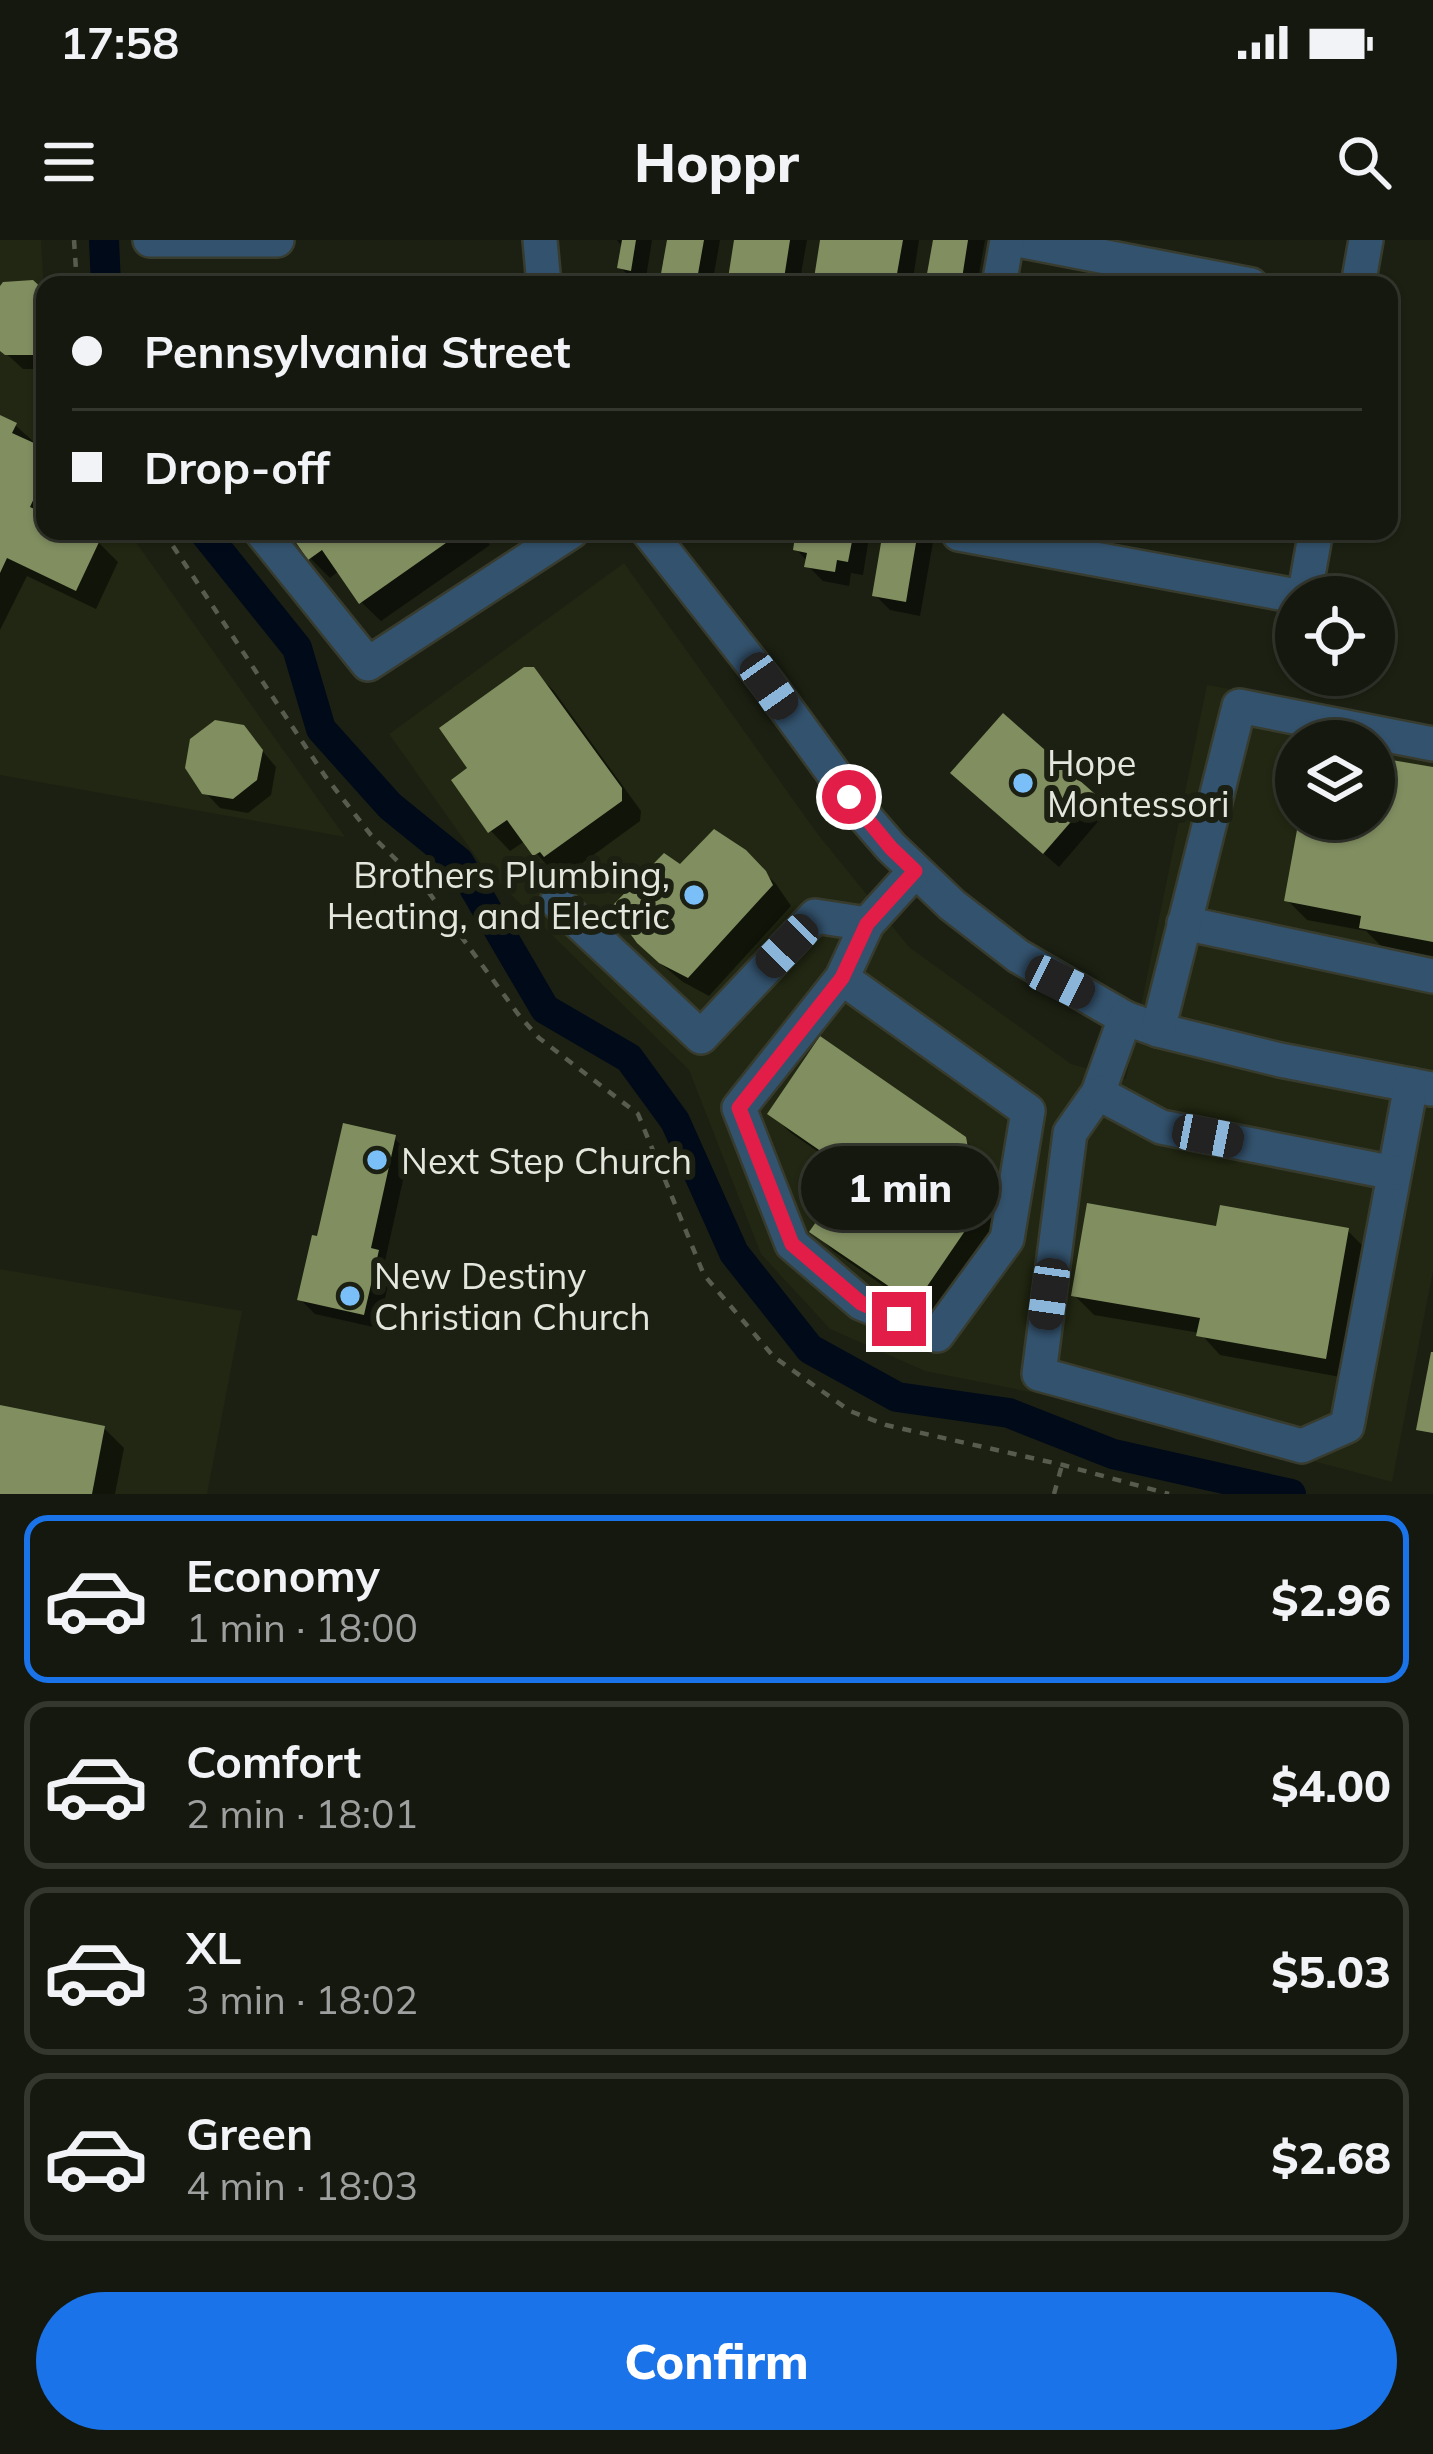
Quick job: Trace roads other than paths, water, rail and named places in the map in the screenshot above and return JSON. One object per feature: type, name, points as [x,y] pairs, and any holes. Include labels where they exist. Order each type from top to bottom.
[{"type":"street","points":[[150,240],[277,240]]},
{"type":"street","points":[[540,240],[543,276]]},
{"type":"street","points":[[1001,276],[1007,240]]},
{"type":"street","points":[[1018,240],[1204,276]]},
{"type":"street","points":[[1360,276],[1366,240]]},
{"type":"street","points":[[268,540],[368,664],[549,540]]},
{"type":"street","points":[[655,540],[866,818],[952,905],[1018,956],[1125,1018],[1157,1030],[1422,1088],[1394,1173],[1347,1426],[1302,1446],[1039,1374],[1070,1133],[1098,1093],[1125,1018]]},
{"type":"street","points":[[992,540],[1275,592]]},
{"type":"street","points":[[1307,576],[1314,540]]},
{"type":"street","points":[[1157,1030],[1239,706],[1433,744]]},
{"type":"street","points":[[842,978],[1028,1111],[1007,1239],[938,1335],[861,1303],[792,1244],[739,1108],[842,978],[867,924],[915,871]]},
{"type":"street","points":[[557,902],[701,1037],[815,916],[867,924]]},
{"type":"street","points":[[1184,923],[1433,976]]},
{"type":"street","points":[[1098,1093],[1161,1126],[1394,1173]]},
{"type":"waterway","points":[[104,240],[106,276]]},
{"type":"waterway","points":[[210,540],[297,648],[321,729],[390,806],[459,862],[545,1009],[629,1058],[675,1121],[734,1253],[810,1349],[897,1397],[1009,1413],[1113,1454],[1291,1494]]},
{"type":"place","name":"Hope Montessori","points":[[1023,783]]},
{"type":"place","name":"Brothers Plumbing, Heating, and Electric","points":[[694,895]]},
{"type":"place","name":"Next Step Church","points":[[377,1160]]},
{"type":"place","name":"New Destiny Christian Church","points":[[350,1296]]}]
